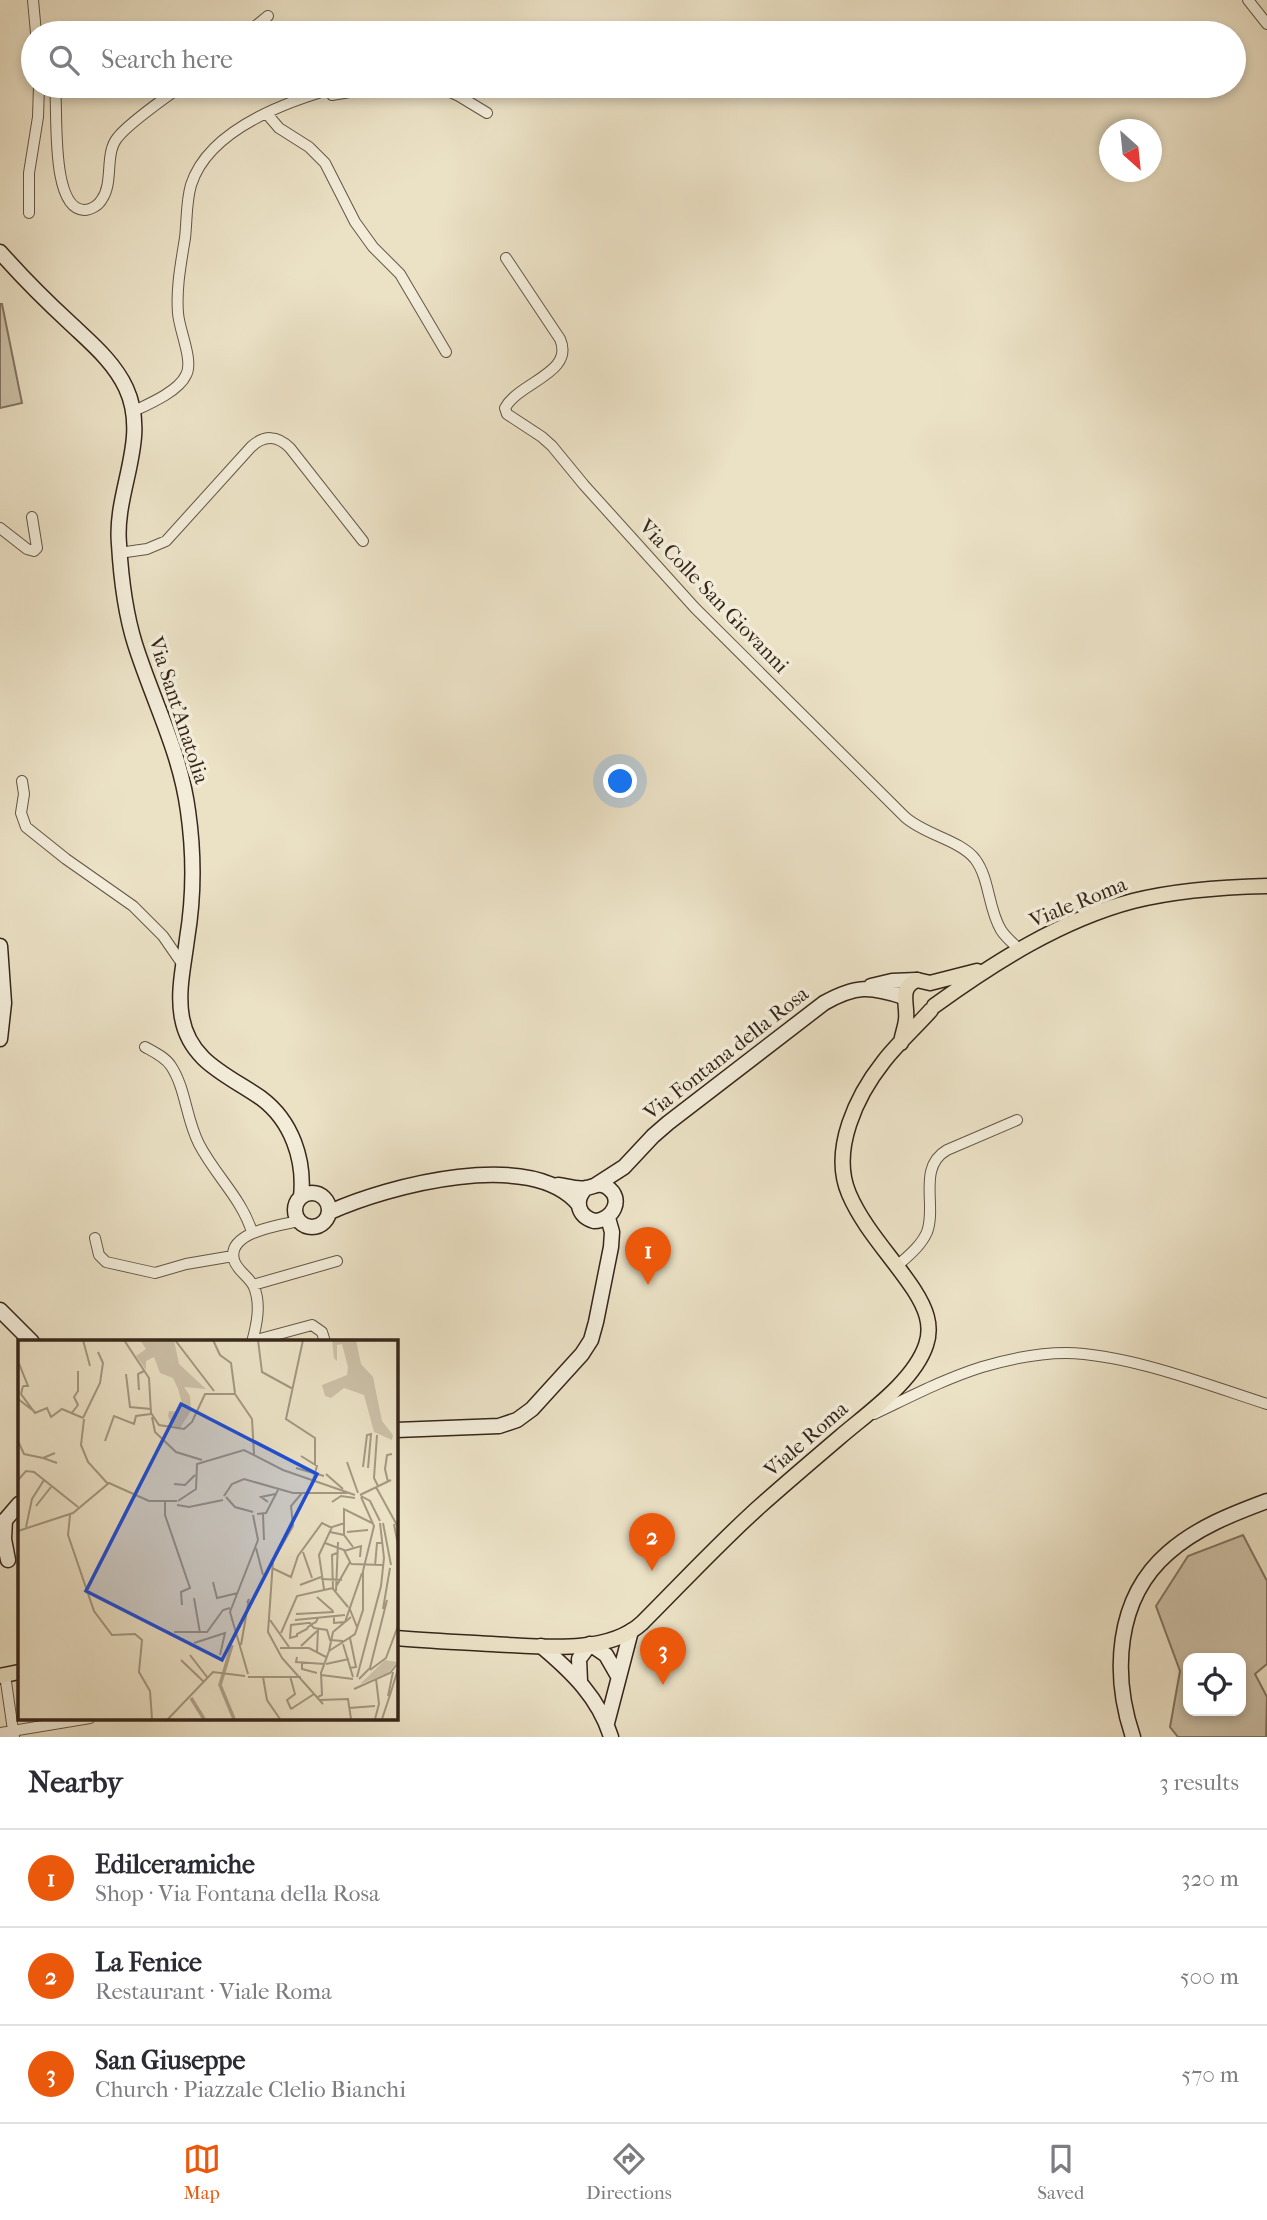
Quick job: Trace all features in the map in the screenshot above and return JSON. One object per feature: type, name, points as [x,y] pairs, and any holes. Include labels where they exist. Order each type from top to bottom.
[{"type":"main road","name":"Via Sant'Anatolia","points":[[0,252],[108,360],[126,387],[134,411],[134,444],[119,515],[120,553],[131,630],[172,742],[188,807],[192,884],[183,965],[181,1015],[191,1044],[201,1058],[271,1107],[285,1125],[300,1157],[303,1182],[301,1197],[295,1206],[297,1217]]},
{"type":"main road","name":"Viale Roma","points":[[397,1638],[541,1646],[590,1644],[618,1638],[631,1631],[754,1512],[858,1422],[920,1359],[927,1342],[928,1323],[925,1310],[865,1221],[845,1185],[843,1165],[846,1135],[859,1100],[884,1060],[932,1008],[994,965],[1085,918],[1132,901],[1190,891],[1267,886]]},
{"type":"main road","points":[[0,946],[4,1003],[0,1039]]},
{"type":"main road","name":"Viale Roma","points":[[923,981],[994,965]]},
{"type":"main road","name":"Via Fontana della Rosa","points":[[591,1187],[624,1167],[663,1127],[830,999],[891,981],[923,981]]},
{"type":"main road","points":[[866,988],[905,999],[916,1012],[932,1008],[937,996],[936,990],[923,981],[908,986],[905,999],[906,1018],[901,1044]]},
{"type":"main road","points":[[297,1217],[309,1227],[325,1222],[324,1202],[300,1157]]},
{"type":"main road","name":"Via Fontana della Rosa","points":[[615,1203],[617,1185],[624,1167]]},
{"type":"main road","points":[[301,1197],[311,1193],[324,1202],[347,1204],[411,1185],[459,1176],[518,1177],[553,1185],[608,1188],[615,1203],[612,1214],[601,1219],[584,1216],[572,1197],[553,1185]]},
{"type":"main road","points":[[579,1205],[581,1193],[591,1187]]},
{"type":"main road","points":[[397,1430],[499,1426],[528,1413],[582,1354],[591,1340],[608,1261],[601,1219]]},
{"type":"main road","points":[[0,1310],[30,1340]]},
{"type":"main road","points":[[1133,1737],[1123,1701],[1121,1648],[1129,1612],[1144,1583],[1162,1559],[1185,1540],[1227,1517],[1267,1501]]},
{"type":"main road","points":[[9,1559],[2,1523],[18,1505]]},
{"type":"main road","points":[[609,1730],[618,1676],[631,1631]]},
{"type":"main road","points":[[580,1681],[579,1659],[590,1644],[606,1655],[618,1676]]},
{"type":"main road","points":[[541,1646],[580,1681],[609,1730]]},
{"type":"street","points":[[33,0],[36,21]]},
{"type":"street","points":[[1248,0],[1267,24]]},
{"type":"street","points":[[262,21],[268,16]]},
{"type":"street","points":[[29,213],[29,173],[39,98]]},
{"type":"street","points":[[56,98],[61,180],[69,200],[76,207],[85,210],[96,205],[105,194],[113,144],[117,137],[166,98]]},
{"type":"street","points":[[134,411],[177,386],[184,380],[188,370],[188,357],[179,326],[177,303],[188,198],[193,180],[207,157],[240,127],[309,98]]},
{"type":"street","points":[[284,107],[320,98]]},
{"type":"street","points":[[462,98],[487,113]]},
{"type":"street","points":[[267,114],[279,128],[311,149],[325,163],[355,222],[373,247],[400,274],[446,352]]},
{"type":"street","name":"Via Colle San Giovanni","points":[[506,258],[560,339],[564,350],[556,366],[509,402],[507,414],[552,446],[695,608],[908,820],[972,856],[980,868],[1002,931],[1020,950]]},
{"type":"street","points":[[120,553],[147,549],[166,541],[251,447],[270,437],[287,444],[363,541]]},
{"type":"street","points":[[0,528],[27,549],[34,551],[37,548],[32,517]]},
{"type":"street","points":[[22,781],[24,794],[21,813],[26,827],[133,906],[163,936],[183,965]]},
{"type":"street","points":[[145,1047],[165,1059],[173,1069],[199,1144],[244,1209],[252,1233]]},
{"type":"street","points":[[897,1266],[916,1248],[926,1233],[930,1220],[931,1171],[938,1156],[1017,1120]]},
{"type":"street","points":[[253,1340],[258,1312],[253,1285],[238,1267],[233,1256],[239,1243],[252,1233],[297,1217]]},
{"type":"street","points":[[95,1238],[99,1255],[106,1262],[155,1273],[186,1264],[233,1256]]},
{"type":"street","points":[[253,1285],[337,1261]]},
{"type":"street","points":[[257,1340],[312,1325],[322,1332],[324,1340]]},
{"type":"street","points":[[858,1422],[962,1374],[1007,1361],[1059,1354],[1092,1355],[1126,1362],[1267,1404]]},
{"type":"street","points":[[8,1674],[14,1734]]},
{"type":"street","points":[[0,1732],[14,1734],[80,1720]]},
{"type":"shaded area","points":[[0,304],[22,403],[0,408]]},
{"type":"shaded area","points":[[1243,1535],[1267,1581],[1267,1664],[1255,1674],[1267,1697],[1266,1737],[1178,1737],[1170,1727],[1180,1671],[1156,1606],[1188,1556]]},
{"type":"place","name":"Edilceramiche","points":[[648,1285]]},
{"type":"place","name":"La Fenice","points":[[652,1571]]},
{"type":"place","name":"San Giuseppe","points":[[663,1685]]}]
